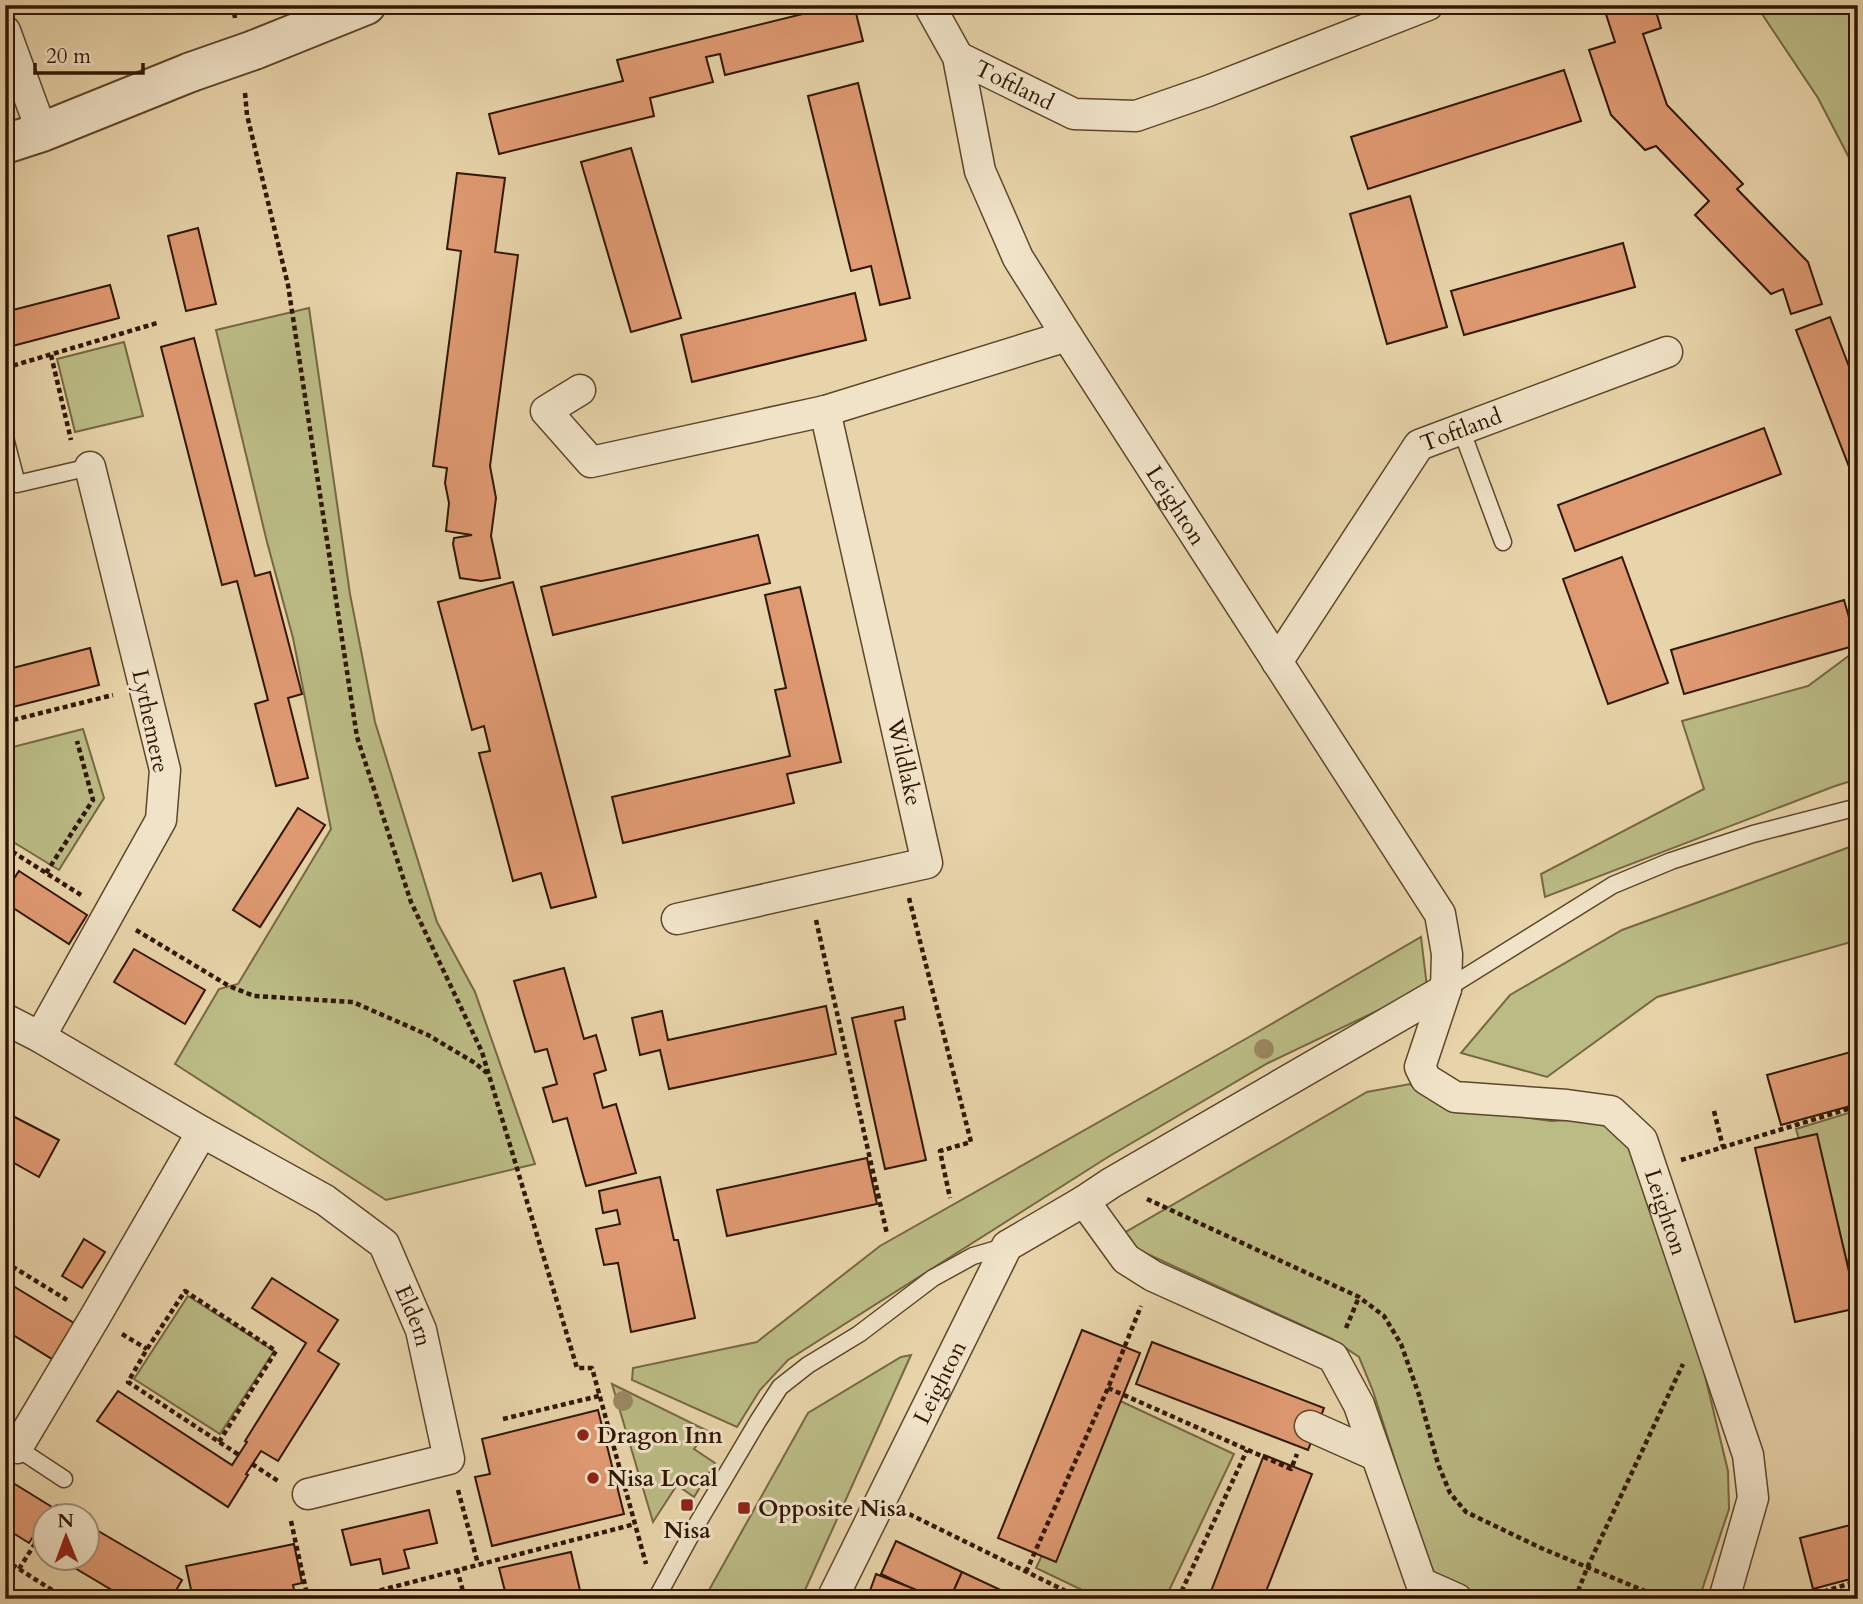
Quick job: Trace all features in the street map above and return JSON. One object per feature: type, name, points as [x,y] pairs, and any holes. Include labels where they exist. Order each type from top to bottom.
[{"type":"street","points":[[5,144],[191,72],[245,34],[366,5]]},
{"type":"street","name":"Leighton","points":[[929,5],[958,57],[980,171],[1018,258],[1440,914],[1447,954],[1446,989],[1420,1067],[1426,1079],[1455,1097],[1611,1111],[1642,1140],[1748,1455],[1754,1498],[1724,1599]]},
{"type":"street","name":"Toftland","points":[[958,57],[1074,114],[1136,116],[1208,91],[1429,5]]},
{"type":"street","points":[[5,31],[41,132]]},
{"type":"street","points":[[580,390],[546,411],[591,462],[825,411],[1067,336]]},
{"type":"street","name":"Toftland","points":[[1278,662],[1419,445],[1667,352]]},
{"type":"street","name":"Wildlake","points":[[677,919],[928,863],[825,411]]},
{"type":"street","name":"Lythemere","points":[[40,1037],[161,820],[165,770],[90,467]]},
{"type":"street","points":[[1007,1246],[1446,989]]},
{"type":"street","points":[[5,1019],[40,1037]]},
{"type":"street","name":"Eldern","points":[[40,1037],[325,1200],[384,1244],[421,1331],[449,1459]]},
{"type":"street","points":[[11,1444],[95,1317],[202,1132]]},
{"type":"street","points":[[1084,1201],[1126,1259],[1153,1276],[1333,1357],[1359,1405],[1421,1583],[1457,1599]]},
{"type":"street","name":"Leighton","points":[[832,1599],[1007,1246]]},
{"type":"street","points":[[1310,1426],[1375,1455]]},
{"type":"street","points":[[293,1497],[449,1459]]},
{"type":"lane","points":[[1461,429],[1503,542]]},
{"type":"lane","points":[[5,438],[17,484],[90,467]]},
{"type":"lane","points":[[1446,989],[1613,885],[1671,861],[1754,834],[1858,807]]},
{"type":"lane","points":[[656,1599],[697,1524],[780,1387],[807,1365],[859,1334],[933,1278],[973,1256],[1007,1246]]},
{"type":"lane","points":[[11,1444],[64,1479]]},
{"type":"path","points":[[233,5],[245,34]]},
{"type":"path","points":[[244,87],[247,115],[288,285],[357,737],[411,902],[482,1052],[577,1368],[592,1368],[648,1571]]},
{"type":"path","points":[[5,368],[157,323]]},
{"type":"path","points":[[51,355],[72,444],[90,467]]},
{"type":"path","points":[[5,722],[145,687]]},
{"type":"path","points":[[46,873],[93,800],[77,741]]},
{"type":"path","points":[[5,847],[229,986],[254,996],[353,1003],[428,1035],[489,1074]]},
{"type":"path","points":[[901,869],[971,1142],[940,1151],[950,1198]]},
{"type":"path","points":[[809,889],[887,1234]]},
{"type":"path","points":[[1652,1169],[1858,1106]]},
{"type":"path","points":[[1714,1111],[1723,1147]]},
{"type":"path","points":[[1026,1572],[1108,1388],[1153,1276]]},
{"type":"path","points":[[219,1442],[276,1351],[185,1291],[128,1382],[219,1442],[239,1455]]},
{"type":"path","points":[[1575,1599],[1587,1567],[1703,1322]]},
{"type":"path","points":[[1108,1388],[1291,1469],[1310,1426]]},
{"type":"path","points":[[503,1419],[599,1395]]},
{"type":"path","points":[[1178,1599],[1247,1450]]},
{"type":"path","points":[[449,1459],[478,1564]]},
{"type":"path","points":[[253,1464],[293,1497],[308,1599]]},
{"type":"path","points":[[880,1500],[1082,1599]]},
{"type":"path","points":[[347,1599],[635,1524]]},
{"type":"path","points":[[19,1569],[32,1548]]},
{"type":"path","points":[[5,1560],[66,1599]]},
{"type":"path","points":[[1587,1567],[1664,1599]]},
{"type":"path","points":[[457,1569],[465,1599]]},
{"type":"path","points":[[1799,1599],[1823,1596],[1858,1581]]},
{"type":"green space","points":[[1756,5],[1858,5],[1858,175],[1818,98]]},
{"type":"green space","points":[[309,308],[350,594],[375,722],[437,922],[475,992],[535,1164],[386,1200],[175,1064],[219,989],[238,984],[331,829],[293,638],[216,330]]},
{"type":"green space","points":[[124,342],[143,416],[75,432],[57,359]]},
{"type":"green space","points":[[1858,649],[1858,779],[1545,897],[1541,874],[1704,789],[1682,721],[1808,686]]},
{"type":"green space","points":[[83,729],[104,798],[59,870],[5,837],[5,749]]},
{"type":"green space","points":[[1858,844],[1858,940],[1657,997],[1547,1077],[1461,1053],[1510,995],[1622,930]]},
{"type":"green space","points":[[1421,937],[1427,987],[1268,1063],[1108,1157],[788,1360],[760,1390],[737,1427],[632,1380],[633,1368],[757,1342],[880,1246]]},
{"type":"green space","points":[[1410,1084],[1442,1106],[1551,1121],[1585,1119],[1617,1130],[1639,1155],[1692,1322],[1728,1471],[1729,1509],[1699,1599],[1487,1599],[1435,1573],[1428,1564],[1373,1391],[1359,1357],[1332,1339],[1130,1246],[1124,1233],[1367,1092]]},
{"type":"green space","points":[[1858,1110],[1858,1257],[1835,1264],[1796,1129]]},
{"type":"green space","points":[[188,1296],[274,1351],[220,1434],[134,1379]]},
{"type":"green space","points":[[911,1355],[801,1599],[704,1599],[808,1413],[901,1357]]},
{"type":"green space","points":[[612,1384],[708,1431],[694,1449],[715,1463],[694,1497],[677,1485],[653,1522]]},
{"type":"green space","points":[[1116,1399],[1234,1454],[1165,1599],[1101,1599],[1036,1568]]},
{"type":"building","points":[[839,5],[854,5],[863,41],[725,75],[720,54],[706,57],[713,82],[650,98],[654,116],[499,154],[489,114],[623,81],[617,60]]},
{"type":"building","points":[[1603,5],[1654,5],[1661,28],[1643,34],[1667,105],[1743,184],[1737,189],[1808,262],[1822,304],[1791,314],[1783,289],[1771,294],[1695,215],[1709,201],[1656,146],[1645,150],[1611,115],[1589,50],[1615,42]]},
{"type":"building","points":[[1564,70],[1581,121],[1368,189],[1351,137]]},
{"type":"building","points":[[858,83],[910,298],[880,305],[871,266],[851,271],[808,96]]},
{"type":"building","points":[[631,148],[681,318],[631,332],[581,162]]},
{"type":"building","points":[[457,173],[505,178],[495,252],[518,255],[490,466],[496,498],[491,536],[500,578],[481,581],[460,578],[454,538],[472,535],[446,531],[449,503],[445,483],[447,468],[433,466],[461,251],[447,249]]},
{"type":"building","points":[[1410,196],[1447,327],[1387,344],[1350,214]]},
{"type":"building","points":[[198,228],[216,304],[186,311],[168,236]]},
{"type":"building","points":[[1623,243],[1635,287],[1464,335],[1451,291]]},
{"type":"building","points":[[110,285],[119,318],[5,348],[5,312]]},
{"type":"building","points":[[855,293],[866,340],[692,382],[681,335]]},
{"type":"building","points":[[1830,317],[1858,390],[1858,490],[1796,330]]},
{"type":"building","points":[[194,338],[255,576],[270,572],[302,694],[288,698],[308,778],[276,786],[255,704],[268,700],[237,581],[222,585],[161,347]]},
{"type":"building","points":[[1764,428],[1781,474],[1575,551],[1558,505]]},
{"type":"building","points":[[758,535],[770,583],[553,635],[541,587]]},
{"type":"building","points":[[1622,557],[1668,683],[1608,704],[1563,579]]},
{"type":"building","points":[[513,582],[596,897],[551,908],[541,873],[513,881],[479,753],[490,751],[484,726],[472,730],[438,602]]},
{"type":"building","points":[[800,587],[841,762],[787,774],[794,803],[623,843],[612,797],[790,756],[775,690],[786,688],[765,595]]},
{"type":"building","points":[[1844,600],[1857,645],[1684,694],[1671,650]]},
{"type":"building","points":[[90,648],[99,685],[5,709],[5,670]]},
{"type":"building","points":[[298,808],[325,825],[260,927],[233,910]]},
{"type":"building","points":[[19,871],[87,915],[69,944],[7,904],[5,907],[5,883],[9,886]]},
{"type":"building","points":[[134,949],[205,990],[185,1024],[114,982]]},
{"type":"building","points":[[564,968],[584,1039],[596,1035],[606,1070],[594,1074],[603,1108],[616,1104],[636,1173],[586,1186],[567,1118],[553,1122],[543,1088],[557,1084],[547,1049],[535,1052],[514,981]]},
{"type":"building","points":[[826,1006],[836,1054],[669,1089],[660,1050],[640,1055],[632,1018],[662,1011],[668,1040]]},
{"type":"building","points":[[903,1007],[905,1019],[895,1021],[926,1160],[885,1169],[852,1018]]},
{"type":"building","points":[[1858,1050],[1858,1104],[1781,1125],[1767,1075]]},
{"type":"building","points":[[5,1112],[59,1140],[39,1177],[5,1158]]},
{"type":"building","points":[[1817,1134],[1851,1280],[1858,1278],[1858,1308],[1795,1322],[1755,1148]]},
{"type":"building","points":[[867,1158],[877,1204],[727,1236],[717,1190]]},
{"type":"building","points":[[660,1177],[674,1240],[678,1240],[695,1318],[631,1332],[618,1263],[604,1265],[596,1229],[620,1224],[617,1210],[603,1213],[599,1191]]},
{"type":"building","points":[[84,1239],[105,1252],[82,1288],[62,1276]]},
{"type":"building","points":[[272,1278],[338,1320],[318,1351],[339,1364],[278,1461],[261,1451],[228,1507],[97,1421],[118,1391],[232,1465],[306,1343],[252,1308]]},
{"type":"building","points":[[5,1281],[74,1323],[52,1359],[5,1330]]},
{"type":"building","points":[[1082,1330],[1140,1353],[1056,1562],[998,1538]]},
{"type":"building","points":[[1152,1342],[1324,1408],[1308,1450],[1136,1384]]},
{"type":"building","points":[[598,1410],[624,1514],[492,1546],[475,1477],[490,1474],[482,1439]]},
{"type":"building","points":[[1264,1455],[1312,1474],[1263,1599],[1208,1599]]},
{"type":"building","points":[[5,1478],[44,1502],[32,1502],[32,1538],[29,1543],[5,1528]]},
{"type":"building","points":[[429,1510],[437,1543],[404,1550],[409,1568],[383,1574],[380,1559],[351,1565],[342,1530]]},
{"type":"building","points":[[1858,1523],[1858,1577],[1813,1589],[1800,1538]]},
{"type":"building","points":[[102,1533],[182,1580],[171,1599],[127,1599],[82,1572],[102,1572]]},
{"type":"building","points":[[896,1541],[962,1572],[950,1599],[934,1599],[881,1574]]},
{"type":"building","points":[[294,1544],[302,1583],[293,1585],[296,1599],[282,1599],[281,1592],[260,1596],[261,1599],[193,1599],[186,1566]]},
{"type":"building","points":[[571,1552],[582,1599],[507,1599],[499,1568]]},
{"type":"building","points":[[962,1572],[1020,1599],[950,1599]]},
{"type":"building","points":[[876,1574],[922,1592],[919,1599],[867,1599]]},
{"type":"place","name":"Dragon Inn","points":[[583,1435]]},
{"type":"place","name":"Nisa Local","points":[[593,1478]]},
{"type":"place","name":"Nisa","points":[[687,1505]]},
{"type":"place","name":"Opposite Nisa","points":[[744,1508]]}]
